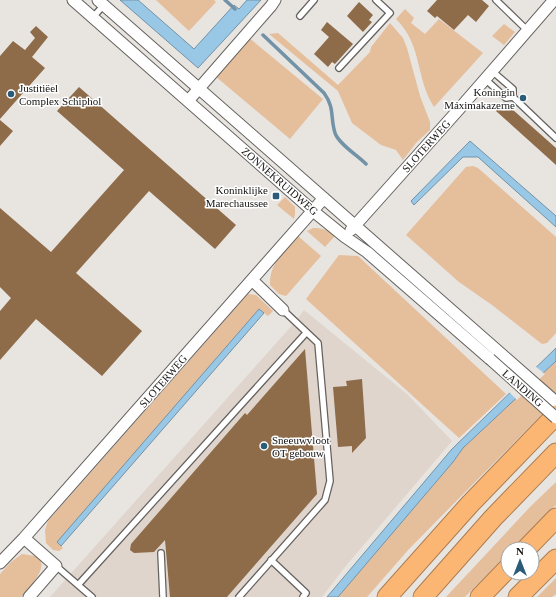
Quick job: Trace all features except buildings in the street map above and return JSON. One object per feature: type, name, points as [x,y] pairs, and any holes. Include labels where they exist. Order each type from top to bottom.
[{"type":"highway","points":[[387,597],[470,504],[556,416]]},
{"type":"highway","points":[[423,597],[493,518],[556,453]]},
{"type":"highway","points":[[534,541],[556,518]]},
{"type":"highway","points":[[518,597],[556,559]]},
{"type":"highway","points":[[480,597],[500,576]]},
{"type":"street","name":"ZONNEKRUIDWEG","points":[[73,0],[313,211],[345,237],[367,252],[490,359]]},
{"type":"street","points":[[188,101],[272,6],[275,0]]},
{"type":"street","name":"SLOTERWEG","points":[[345,237],[554,0]]},
{"type":"street","name":"ZONNEKRUIDWEG","points":[[101,2],[499,351]]},
{"type":"street","name":"SLOTERWEG","points":[[0,563],[24,538],[324,198]]},
{"type":"street","points":[[252,280],[283,310]]},
{"type":"street","name":"LANDING","points":[[499,351],[556,402]]},
{"type":"street","name":"LANDING","points":[[490,359],[556,416]]},
{"type":"street","points":[[24,538],[56,566],[29,597]]},
{"type":"lane","points":[[300,16],[314,0]]},
{"type":"lane","points":[[339,68],[390,13],[376,0]]},
{"type":"lane","points":[[496,0],[527,30]]},
{"type":"lane","points":[[93,17],[101,2]]},
{"type":"lane","points":[[488,75],[506,98],[513,97]]},
{"type":"lane","points":[[488,75],[512,89],[513,97],[556,138]]},
{"type":"lane","points":[[239,597],[325,500],[330,481],[318,343],[283,310]]},
{"type":"lane","points":[[78,585],[306,333]]},
{"type":"lane","points":[[161,553],[163,597]]},
{"type":"lane","points":[[271,560],[306,594],[303,597]]},
{"type":"lane","points":[[56,566],[89,596]]},
{"type":"shaded area","points":[[156,0],[214,0],[216,2],[189,31]]},
{"type":"shaded area","points":[[405,9],[414,18],[411,23],[425,34],[439,19],[483,53],[434,107],[428,96],[411,40],[405,29],[396,19]]},
{"type":"shaded area","points":[[390,23],[403,38],[420,96],[430,122],[430,130],[416,143],[403,160],[396,150],[381,145],[352,123],[338,91],[269,34],[278,33],[338,85],[370,52],[371,47]]},
{"type":"shaded area","points":[[504,24],[515,32],[504,45],[492,36]]},
{"type":"shaded area","points":[[242,32],[323,99],[290,139],[209,71]]},
{"type":"shaded area","points":[[473,166],[478,168],[556,237],[556,333],[547,343],[542,344],[492,305],[459,282],[406,235],[466,167]]},
{"type":"shaded area","points":[[285,197],[295,207],[294,219],[277,205]]},
{"type":"shaded area","points":[[313,228],[320,228],[335,236],[325,247],[307,231]]},
{"type":"shaded area","points":[[298,236],[321,256],[286,296],[279,294],[270,285],[270,277],[275,264],[283,252]]},
{"type":"shaded area","points":[[339,255],[358,256],[506,394],[459,438],[306,299]]},
{"type":"shaded area","points":[[248,294],[256,295],[273,311],[268,316],[259,309],[58,542],[63,548],[59,551],[53,550],[46,543],[45,530],[48,521]]},
{"type":"shaded area","points":[[304,310],[407,394],[452,441],[345,567],[322,597],[50,597],[295,322]]},
{"type":"shaded area","points":[[556,361],[556,400],[409,549],[367,597],[338,597],[453,462],[463,448]]},
{"type":"shaded area","points":[[556,482],[556,505],[520,541],[500,541],[500,561],[465,597],[446,597],[530,507]]},
{"type":"shaded area","points":[[22,554],[35,556],[40,560],[41,565],[37,576],[21,597],[0,597],[0,574],[11,562]]},
{"type":"shaded area","points":[[556,578],[556,594],[552,597],[537,597]]},
{"type":"water","points":[[120,0],[138,0],[194,49],[234,5],[239,9],[247,0],[261,0],[198,68]]},
{"type":"water","points":[[470,141],[556,216],[556,227],[478,157],[463,157],[414,205],[411,201]]},
{"type":"water","points":[[259,309],[264,313],[61,546],[57,542]]},
{"type":"water","points":[[556,348],[556,361],[463,448],[453,462],[338,597],[327,597],[452,449]]},
{"type":"pier","points":[[535,366],[545,374],[517,400],[509,392]]},
{"type":"waterway","points":[[225,0],[235,9]]},
{"type":"waterway","points":[[263,35],[324,93],[330,103],[337,137],[366,164]]},
{"type":"place","name":"Justitiëel Complex Schiphol","points":[[11,94]]},
{"type":"place","name":"Koningin Máximakazerne","points":[[523,98]]},
{"type":"place","name":"Koninklijke Marechaussee","points":[[276,196]]},
{"type":"place","name":"Sneeuwvloot OT gebouw","points":[[264,446]]}]
